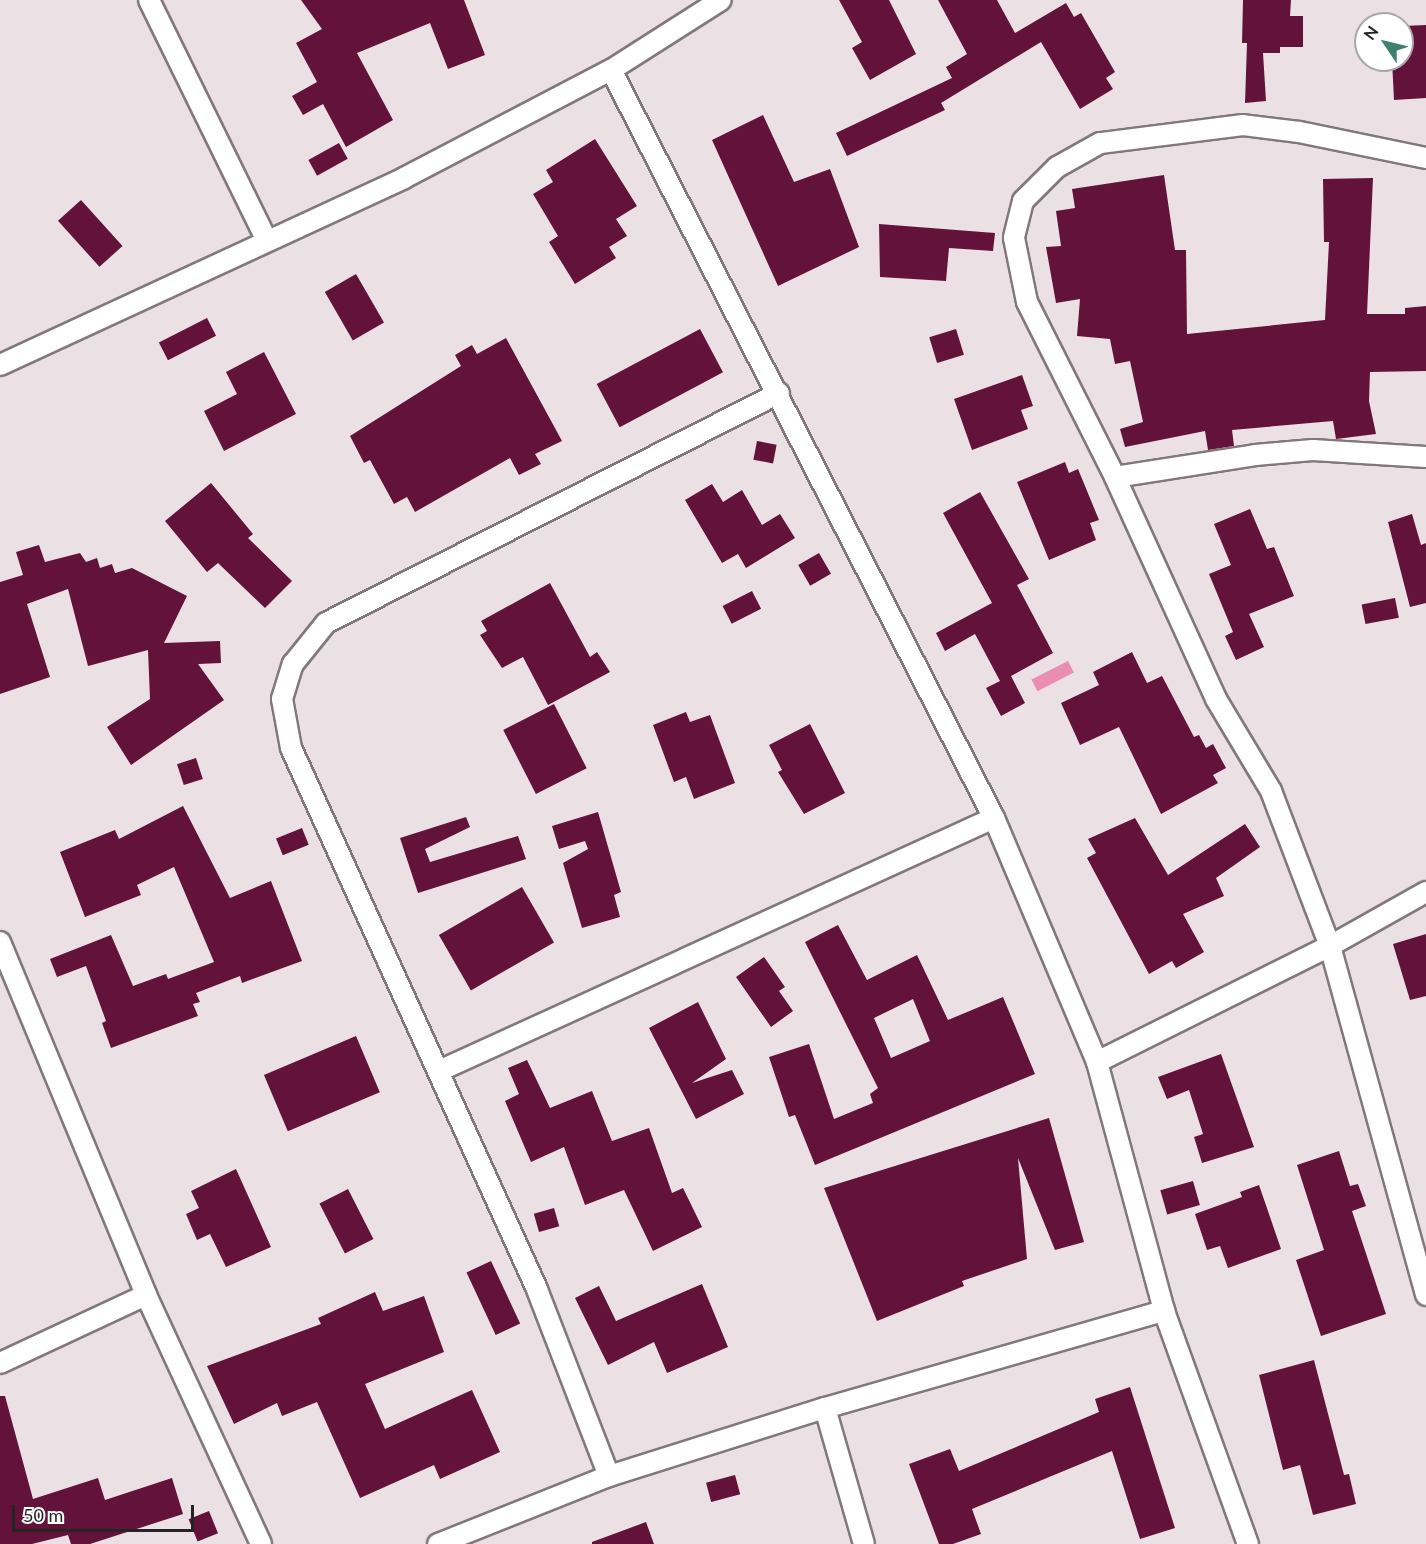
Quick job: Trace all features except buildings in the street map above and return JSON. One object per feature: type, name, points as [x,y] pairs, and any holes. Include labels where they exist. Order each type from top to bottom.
[{"type":"street","points":[[149,0],[266,239]]},
{"type":"street","points":[[0,365],[266,239],[404,178],[611,70],[721,0]]},
{"type":"street","points":[[611,70],[779,393],[994,818],[1097,1062],[1164,1311],[1248,1544]]},
{"type":"street","points":[[1426,158],[1299,132],[1243,125],[1100,143],[1057,167],[1023,201],[1014,238],[1027,302],[1115,477],[1216,699],[1270,791],[1330,946],[1426,1295]]},
{"type":"street","points":[[609,1476],[537,1289],[291,748],[282,699],[292,664],[326,623],[779,393]]},
{"type":"street","points":[[1115,477],[1255,455],[1313,450],[1426,457]]},
{"type":"street","points":[[439,1071],[994,818]]},
{"type":"street","points":[[1097,1062],[1330,946],[1426,892]]},
{"type":"street","points":[[0,942],[147,1295],[261,1544]]},
{"type":"street","points":[[0,1363],[147,1295]]},
{"type":"street","points":[[438,1544],[609,1476],[825,1408],[1164,1311]]},
{"type":"street","points":[[825,1408],[864,1544]]},
{"type":"shaded area","points":[[1068,661],[1074,673],[1037,691],[1031,680]]}]
